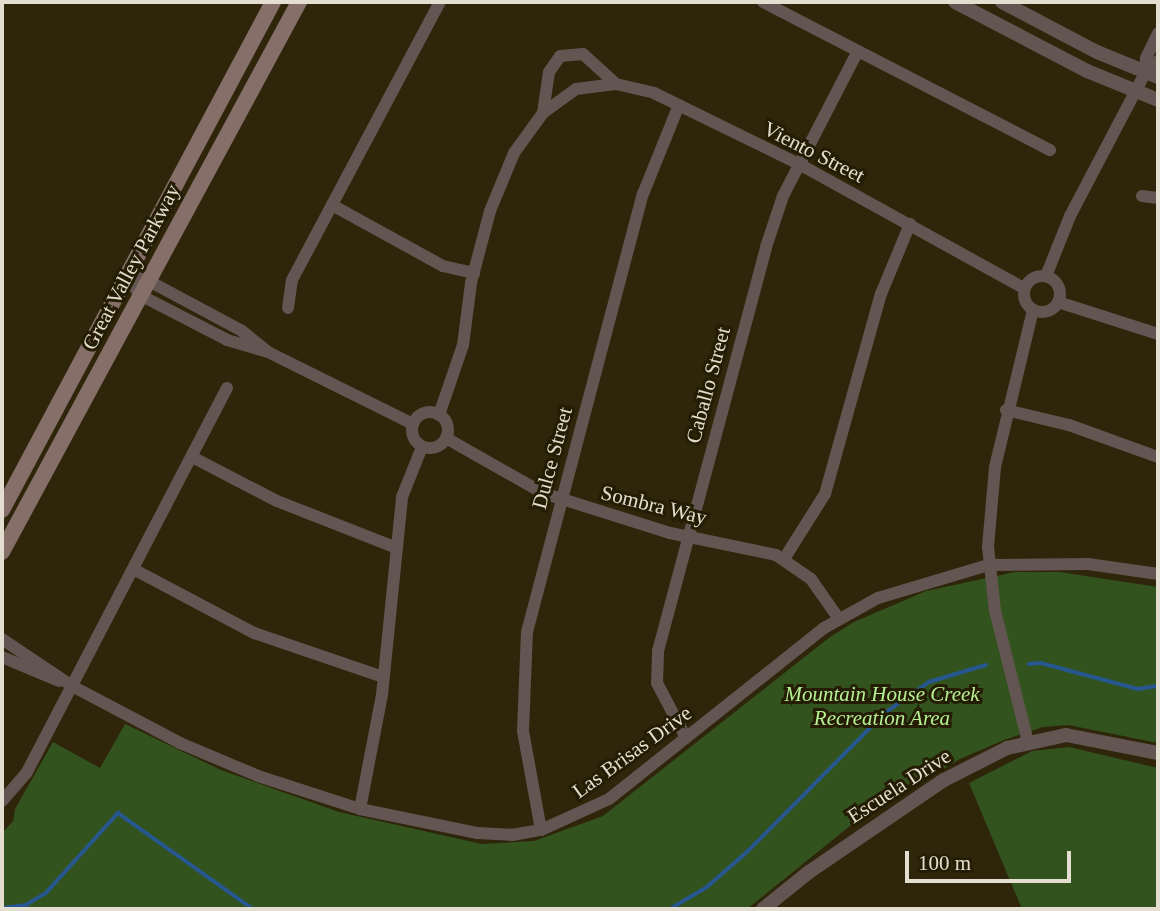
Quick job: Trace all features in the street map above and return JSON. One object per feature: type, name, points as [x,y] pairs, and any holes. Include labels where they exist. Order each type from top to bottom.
[{"type":"main road","name":"Great Valley Parkway","points":[[2,510],[273,2]]},
{"type":"main road","name":"Great Valley Parkway","points":[[2,552],[299,2]]},
{"type":"street","points":[[288,308],[292,280],[440,2]]},
{"type":"street","points":[[763,2],[1049,150]]},
{"type":"street","points":[[955,2],[1135,93],[1158,100]]},
{"type":"street","points":[[1002,2],[1152,75]]},
{"type":"street","points":[[1152,75],[1146,58],[1158,33]]},
{"type":"street","name":"Caballo Street","points":[[686,738],[661,694],[657,651],[766,247],[799,164],[858,51]]},
{"type":"street","points":[[439,415],[463,345],[474,273],[490,211],[514,153],[543,113],[548,72],[560,56],[583,54],[616,84]]},
{"type":"street","points":[[1046,276],[1070,216],[1135,93],[1152,75],[1158,61]]},
{"type":"street","name":"Viento Street","points":[[543,113],[576,89],[616,84],[634,85],[799,164],[1024,288]]},
{"type":"street","name":"Dulce Street","points":[[541,830],[523,732],[527,632],[643,194],[679,105]]},
{"type":"street","points":[[1142,196],[1158,198]]},
{"type":"street","points":[[332,205],[443,266],[474,273]]},
{"type":"street","points":[[784,559],[825,494],[881,294],[910,224]]},
{"type":"street","points":[[125,275],[228,340],[268,352],[413,424]]},
{"type":"street","points":[[1046,276],[1031,279],[1024,288],[1024,299],[1033,310],[1047,311],[1058,302]]},
{"type":"street","points":[[1046,276],[1058,286],[1058,302]]},
{"type":"street","points":[[1058,302],[1158,334]]},
{"type":"street","points":[[1028,742],[995,611],[989,565],[989,503],[1006,410],[1033,310]]},
{"type":"street","points":[[2,801],[27,772],[194,458],[227,388]]},
{"type":"street","points":[[1006,410],[1069,425],[1158,457]]},
{"type":"street","points":[[424,413],[439,415],[448,426],[446,438],[434,448],[422,447],[412,435],[413,424],[424,413]]},
{"type":"street","name":"Sombra Way","points":[[446,438],[507,476],[561,499],[687,536],[760,548],[784,559],[811,579],[839,620]]},
{"type":"street","points":[[360,809],[383,677],[402,497],[422,447]]},
{"type":"street","points":[[194,458],[278,502],[397,548]]},
{"type":"street","name":"Las Brisas Drive","points":[[2,657],[72,686],[191,748],[360,809],[477,833],[512,835],[541,830],[609,799],[839,620],[878,598],[989,565],[1088,564],[1158,574]]},
{"type":"street","points":[[135,570],[254,633],[383,677]]},
{"type":"street","name":"Las Brisas Drive","points":[[2,639],[72,686]]},
{"type":"street","name":"Escuela Drive","points":[[763,909],[809,872],[944,780],[976,762],[1028,742],[1066,735],[1158,753]]},
{"type":"green space","name":"Mountain House Creek Recreation Area","points":[[1015,572],[1059,572],[1158,587],[1158,743],[1068,725],[1043,727],[1004,740],[960,759],[856,821],[747,909],[2,909],[2,833],[13,821],[15,809],[53,742],[100,768],[125,724],[221,770],[339,812],[482,844],[534,841],[603,816],[830,637],[854,622],[926,591]]},
{"type":"green space","points":[[1069,747],[1158,768],[1158,909],[1022,909],[969,783],[1032,751]]},
{"type":"waterway","points":[[1029,664],[1041,663],[1138,689],[1158,686]]},
{"type":"waterway","points":[[670,909],[707,887],[747,852],[885,713],[929,682],[986,665]]},
{"type":"waterway","points":[[2,908],[26,905],[46,893],[118,813],[253,909]]}]
